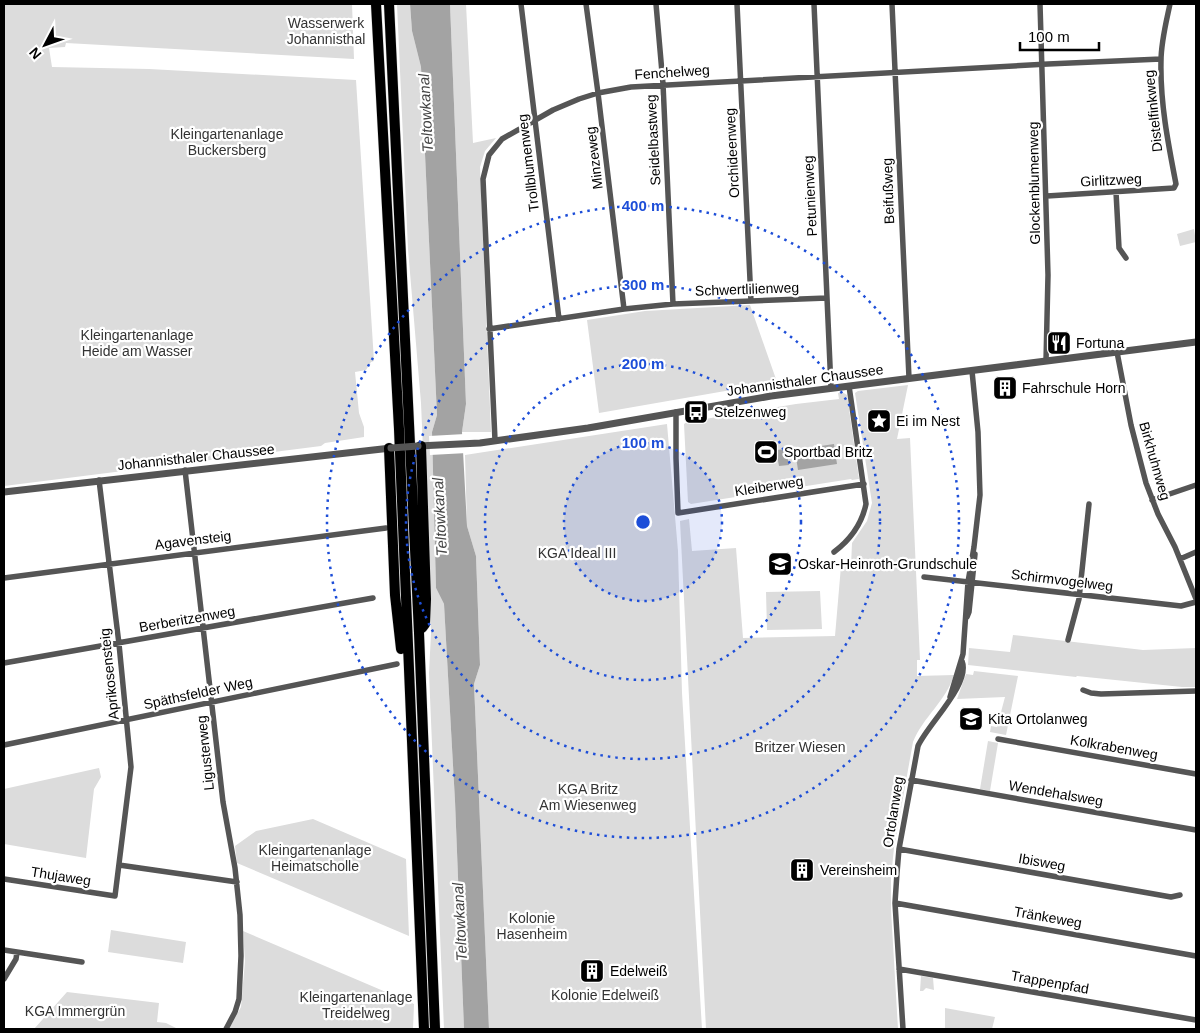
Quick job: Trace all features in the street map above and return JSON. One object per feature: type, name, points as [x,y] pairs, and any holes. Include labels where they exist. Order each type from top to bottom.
[{"type":"highway","points":[[376,4],[399,429],[424,1029]]},
{"type":"highway","points":[[389,4],[419,633],[435,1029]]},
{"type":"highway","points":[[419,633],[424,624],[426,599],[422,446]]},
{"type":"highway","points":[[390,448],[395,595],[402,664],[408,672]]},
{"type":"street","name":"Trollblumenweg","points":[[521,4],[559,319]]},
{"type":"street","name":"Minzeweg","points":[[586,4],[624,309]]},
{"type":"street","name":"Seidelbastweg","points":[[656,4],[663,84],[673,304]]},
{"type":"street","name":"Orchideenweg","points":[[737,4],[751,301]]},
{"type":"street","name":"Petunienweg","points":[[814,4],[831,388]]},
{"type":"street","name":"Beifußweg","points":[[892,4],[908,378]]},
{"type":"street","name":"Glockenblumenweg","points":[[1040,4],[1047,196],[1046,361]]},
{"type":"street","name":"Distelfinkweg","points":[[1170,4],[1161,59],[1162,103],[1175,185]]},
{"type":"street","name":"Fenchelweg","points":[[495,440],[484,171],[489,155],[497,143],[535,120],[570,103],[598,93],[631,87],[1161,59]]},
{"type":"street","name":"Girlitzweg","points":[[1047,196],[1174,188],[1175,185]]},
{"type":"street","points":[[1116,192],[1119,248],[1126,258]]},
{"type":"street","name":"Schwertlilienweg","points":[[489,329],[624,309],[673,304],[827,298]]},
{"type":"street","name":"Johannisthaler Chaussee","points":[[4,492],[390,448],[471,444],[588,428],[831,388],[1196,342]]},
{"type":"street","name":"Birkhuhnweg","points":[[1118,352],[1140,463],[1152,500],[1180,559],[1196,601]]},
{"type":"street","name":"Ortolanweg","points":[[903,1029],[895,903],[899,849],[918,746],[926,731],[950,699],[962,661],[967,617],[970,612],[970,582],[976,555],[974,547],[980,495],[980,453],[972,370]]},
{"type":"street","points":[[834,552],[846,541],[863,516],[866,504],[849,386]]},
{"type":"street","name":"Kleiberweg","points":[[676,412],[678,513],[864,484]]},
{"type":"street","name":"Ligusterweg","points":[[185,470],[223,802],[237,882],[241,956],[240,984],[238,1004],[226,1029]]},
{"type":"street","name":"Aprikosensteig","points":[[99,480],[119,644],[131,767],[115,896]]},
{"type":"street","points":[[1152,500],[1196,485]]},
{"type":"street","points":[[1068,640],[1079,594],[1090,504]]},
{"type":"street","name":"Agavensteig","points":[[4,578],[386,528]]},
{"type":"street","points":[[1180,559],[1196,552]]},
{"type":"street","name":"Schirmvogelweg","points":[[924,577],[1181,606],[1196,601]]},
{"type":"street","name":"Berberitzenweg","points":[[4,663],[373,598]]},
{"type":"street","name":"Späthsfelder Weg","points":[[4,745],[397,664]]},
{"type":"street","points":[[1083,690],[1100,694],[1196,691]]},
{"type":"street","name":"Kolkrabenweg","points":[[998,739],[1196,774]]},
{"type":"street","name":"Wendehalsweg","points":[[911,780],[1196,830]]},
{"type":"street","name":"Ibisweg","points":[[899,849],[1171,897],[1180,895]]},
{"type":"street","points":[[119,865],[237,882]]},
{"type":"street","name":"Thujaweg","points":[[4,879],[115,896]]},
{"type":"street","name":"Tränkeweg","points":[[895,903],[1196,956]]},
{"type":"street","points":[[4,950],[82,962]]},
{"type":"street","points":[[4,979],[16,958],[17,952]]},
{"type":"street","name":"Trappenpfad","points":[[900,969],[1196,1020]]},
{"type":"green space","name":"Kleingartenanlage Heide am Wasser","points":[[4,4],[352,4],[354,59],[66,43],[65,47],[49,48],[52,67],[149,69],[356,80],[374,361],[371,362],[366,370],[355,372],[359,413],[364,427],[364,437],[325,443],[321,446],[4,486]]},
{"type":"green space","points":[[397,4],[410,4],[412,31],[421,67],[437,415],[432,432],[436,588],[444,604],[455,801],[464,1029],[444,1029],[429,673],[431,633],[421,403],[408,249]]},
{"type":"green space","points":[[450,4],[466,4],[473,143],[496,138],[485,151],[480,167],[491,432],[462,432],[466,404]]},
{"type":"green space","points":[[1194,229],[1196,242],[1180,246],[1177,234]]},
{"type":"green space","points":[[750,305],[777,382],[599,413],[587,320],[645,311]]},
{"type":"green space","name":"Britzer Wiesen","points":[[908,385],[897,439],[910,438],[920,660],[917,660],[917,676],[954,675],[946,693],[922,725],[913,742],[894,848],[891,877],[891,910],[898,1029],[706,1029],[680,521],[689,519],[692,551],[736,548],[743,638],[835,636],[841,566],[851,566],[852,543],[867,521],[872,503],[855,393],[858,391]]},
{"type":"green space","name":"Sportbad Britz","points":[[842,392],[847,395],[859,479],[691,504],[688,502],[684,424],[796,404],[839,399],[838,393]]},
{"type":"green space","points":[[667,424],[678,551],[682,693],[702,1029],[489,1029],[474,684],[480,665],[476,556],[467,526],[465,455]]},
{"type":"green space","points":[[820,591],[822,629],[767,630],[766,592]]},
{"type":"green space","points":[[1013,635],[1143,650],[1196,648],[1196,687],[1076,677],[968,665],[969,648],[1010,652]]},
{"type":"green space","points":[[974,671],[1018,676],[1006,735],[990,732],[991,726],[997,727],[1005,697],[957,699],[966,674],[973,675]]},
{"type":"green space","points":[[988,741],[998,743],[990,791],[980,789]]},
{"type":"green space","points":[[99,768],[101,777],[94,789],[86,858],[4,844],[4,789]]},
{"type":"green space","name":"Kleingartenanlage Heimatscholle","points":[[313,819],[406,859],[409,936],[237,863],[235,846],[256,831]]},
{"type":"green space","points":[[111,930],[186,942],[183,963],[108,952]]},
{"type":"green space","name":"Kleingartenanlage Treidelweg","points":[[243,931],[414,1004],[413,1029],[229,1029],[241,1007],[245,961]]},
{"type":"green space","points":[[921,976],[933,978],[934,990],[926,988],[920,991]]},
{"type":"green space","name":"KGA Immergrün","points":[[67,992],[159,1003],[157,1022],[166,1023],[178,1029],[34,1029]]},
{"type":"green space","points":[[945,1008],[995,1017],[992,1029],[945,1029]]},
{"type":"water","name":"Teltowkanal","points":[[410,4],[450,4],[466,404],[462,432],[467,526],[476,556],[480,665],[474,684],[489,1029],[464,1029],[455,801],[444,604],[436,588],[432,432],[437,415],[421,67],[412,31]]},
{"type":"water","points":[[834,444],[837,464],[798,470],[795,450]]},
{"type":"water","points":[[786,449],[789,465],[779,466],[776,450]]},
{"type":"pier","points":[[465,434],[467,453],[430,455],[429,436]]},
{"type":"place","name":"Fortuna","points":[[1059,343]]},
{"type":"place","name":"Fahrschule Horn","points":[[1005,388]]},
{"type":"place","name":"Stelzenweg","points":[[696,412]]},
{"type":"place","name":"Ei im Nest","points":[[879,421]]},
{"type":"place","name":"Sportbad Britz","points":[[766,452]]},
{"type":"place","name":"Oskar-Heinroth-Grundschule","points":[[780,564]]},
{"type":"place","name":"Kita Ortolanweg","points":[[971,719]]},
{"type":"place","name":"Vereinsheim","points":[[802,870]]},
{"type":"place","name":"Edelweiß","points":[[592,971]]},
{"type":"park label","name":"Wasserwerk Johannisthal","points":[[326,32]]},
{"type":"park label","name":"Kleingartenanlage Buckersberg","points":[[227,142]]},
{"type":"park label","name":"KGA Ideal III","points":[[577,553]]},
{"type":"park label","name":"KGA Britz Am Wiesenweg","points":[[588,798]]},
{"type":"park label","name":"Kolonie Hasenheim","points":[[532,926]]},
{"type":"park label","name":"Kolonie Edelweiß","points":[[605,995]]}]
